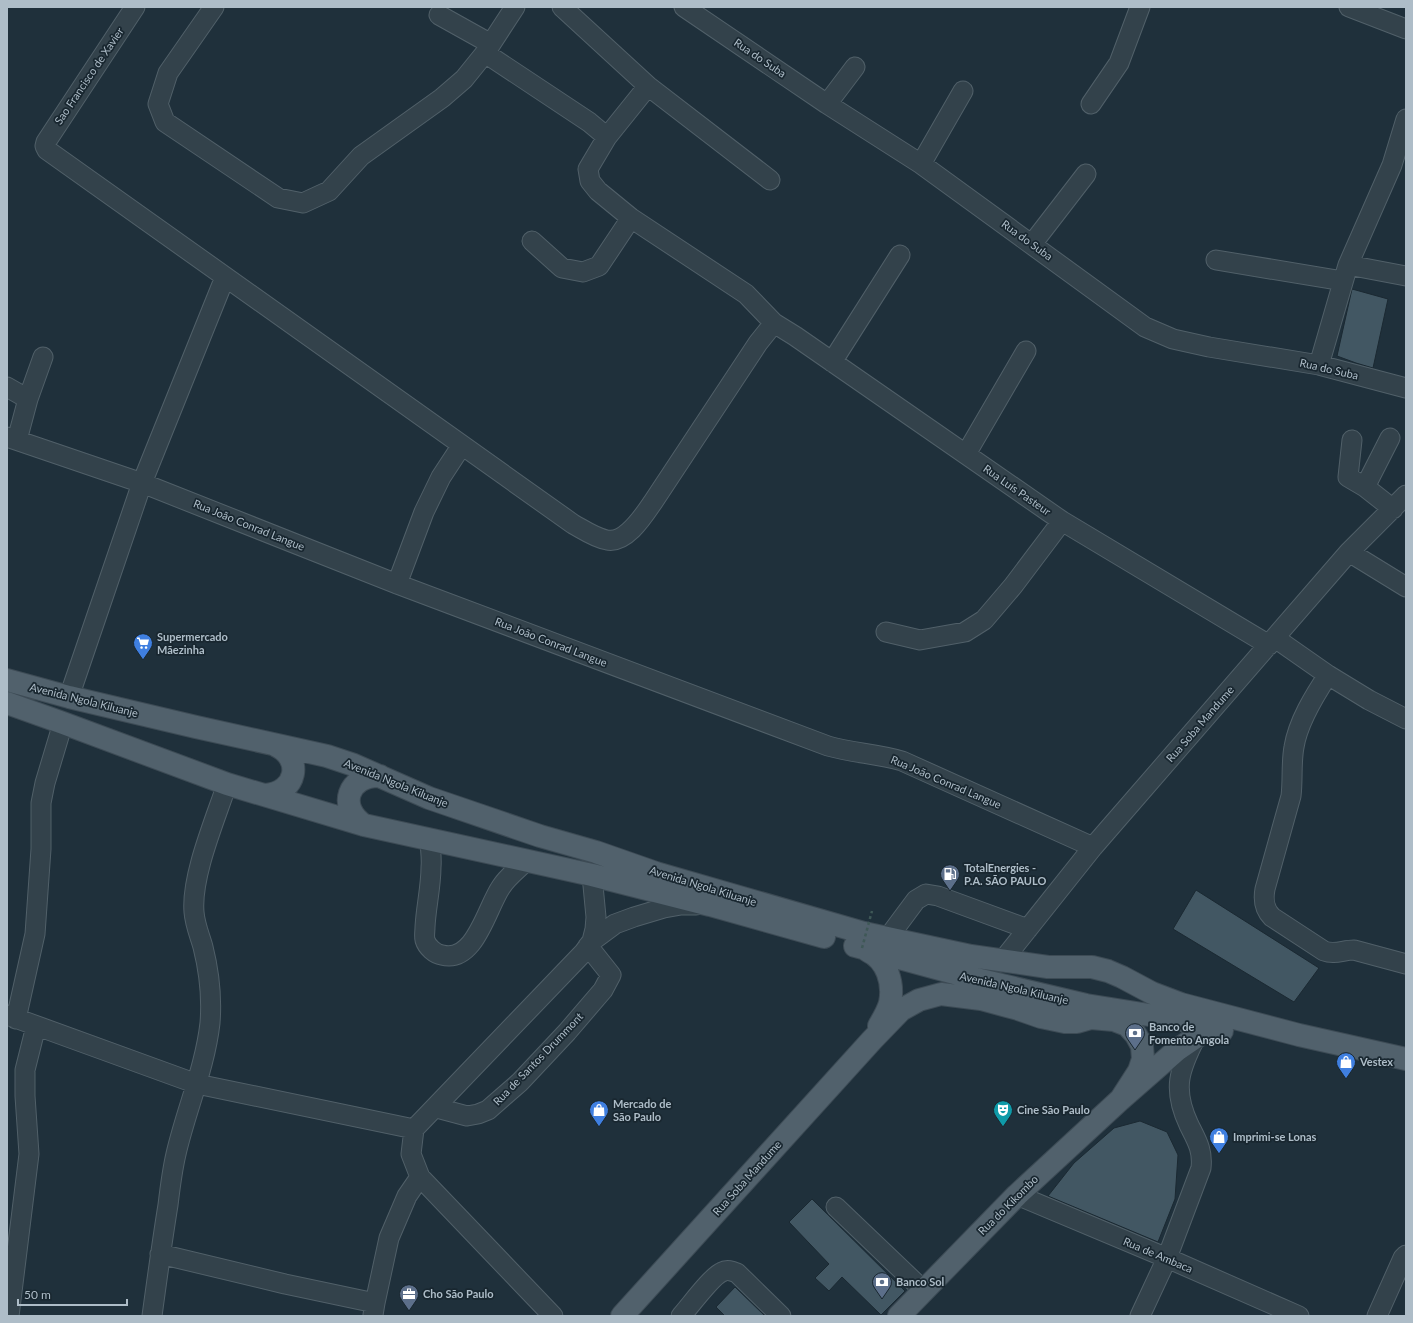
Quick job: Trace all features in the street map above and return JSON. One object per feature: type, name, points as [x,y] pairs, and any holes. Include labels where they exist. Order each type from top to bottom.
[{"type":"main road","name":"Avenida Ngola Kiluanje","points":[[7,680],[275,745],[327,756],[354,765],[429,798],[540,836],[596,852],[671,877],[887,939],[971,956],[1048,967],[1092,967],[1108,971],[1152,993],[1180,1004],[1299,1034],[1405,1058]]},
{"type":"main road","name":"Avenida Ngola Kiluanje","points":[[7,703],[227,784],[364,825],[592,875],[710,905],[865,950],[976,979],[1086,1005],[1405,1058]]},
{"type":"main road","points":[[265,795],[274,794],[281,791],[288,786],[292,778],[292,762],[288,754],[275,745]]},
{"type":"main road","points":[[364,825],[357,820],[352,813],[349,797],[350,793],[357,783],[364,778],[380,776]]},
{"type":"main road","points":[[865,950],[874,954],[884,963],[889,976],[891,990],[888,1010],[872,1040]]},
{"type":"main road","points":[[872,1040],[901,1010],[919,1000],[941,994],[981,1000],[1018,1009],[1041,1017],[1065,1022],[1077,1022],[1091,1018],[1114,1020],[1127,1025],[1136,1035],[1142,1046],[1143,1059],[1139,1071],[1120,1098]]},
{"type":"main road","points":[[1120,1098],[1177,1050],[1196,1037],[1206,1032],[1235,1029]]},
{"type":"main road","name":"Rua Soba Mandume","points":[[622,1316],[872,1040]]},
{"type":"main road","name":"Rua do Kikombo","points":[[899,1316],[1016,1195],[1120,1098]]},
{"type":"street","name":"Sao Francisco de Xavier","points":[[135,7],[46,142],[45,146],[47,150],[225,277]]},
{"type":"street","points":[[214,7],[168,73],[158,104],[166,122],[278,198],[303,202],[329,191],[361,156],[442,98],[464,79],[488,49],[515,7]]},
{"type":"street","points":[[562,7],[648,86],[770,180]]},
{"type":"street","name":"Rua do Suba","points":[[684,7],[828,104],[921,164],[1145,327],[1173,339],[1209,347],[1320,365],[1406,388]]},
{"type":"street","points":[[1090,104],[1119,63],[1140,7]]},
{"type":"street","points":[[1349,7],[1406,29]]},
{"type":"street","points":[[439,15],[589,122],[607,137]]},
{"type":"street","points":[[828,104],[854,67]]},
{"type":"street","name":"Rua Luís Pasteur","points":[[648,86],[607,137],[588,169],[590,181],[598,191],[632,218],[746,294],[774,323],[966,454],[1062,522],[1272,641],[1369,700],[1406,719]]},
{"type":"street","points":[[921,164],[963,91]]},
{"type":"street","points":[[1320,365],[1346,273],[1392,165],[1406,119]]},
{"type":"street","points":[[1032,244],[1086,174]]},
{"type":"street","points":[[532,241],[562,268],[583,272],[599,266],[632,218]]},
{"type":"street","points":[[832,362],[900,256]]},
{"type":"street","points":[[1216,260],[1346,273],[1406,276]]},
{"type":"street","points":[[70,696],[142,483],[225,277],[573,524],[594,536],[609,541],[625,536],[638,523],[758,343],[774,323]]},
{"type":"street","points":[[966,454],[1026,351]]},
{"type":"street","points":[[12,439],[43,357]]},
{"type":"street","points":[[7,387],[28,399]]},
{"type":"street","points":[[1365,487],[1390,438]]},
{"type":"street","name":"Rua João Conrad Langue","points":[[12,439],[142,483],[397,584],[828,746],[902,761],[1093,847]]},
{"type":"street","points":[[1352,440],[1348,477],[1365,487],[1401,503]]},
{"type":"street","points":[[397,584],[424,512],[441,477],[462,445]]},
{"type":"street","name":"Rua Soba Mandume","points":[[1003,960],[1093,847],[1349,552],[1401,503]]},
{"type":"street","points":[[886,632],[920,640],[965,632],[984,620],[1013,586],[1062,522]]},
{"type":"street","points":[[1349,552],[1406,586]]},
{"type":"street","points":[[1328,675],[1312,699],[1296,735],[1291,796],[1264,897],[1264,905],[1272,918],[1324,951],[1336,953],[1354,950],[1406,964]]},
{"type":"street","points":[[63,723],[41,803],[40,856],[35,934],[11,1017],[197,1084],[414,1130]]},
{"type":"street","points":[[152,1316],[176,1154],[197,1084],[210,1022],[210,999],[207,967],[203,947],[196,929],[193,902],[196,883],[203,858],[227,784]]},
{"type":"street","points":[[430,839],[432,866],[425,939],[430,948],[438,954],[446,956],[456,956],[471,943],[484,923],[493,900],[501,886],[526,861]]},
{"type":"street","points":[[590,944],[595,929],[596,917],[592,875]]},
{"type":"street","points":[[887,939],[916,900],[926,894],[938,896],[1028,929]]},
{"type":"street","points":[[553,1316],[420,1177],[411,1154],[414,1130],[590,944],[615,924],[664,908],[681,905],[710,905]]},
{"type":"street","name":"Rua de Santos Drummont","points":[[436,1108],[467,1116],[488,1110],[520,1082],[567,1032],[604,990],[611,975],[590,944]]},
{"type":"street","points":[[9,1312],[28,1154],[25,1070],[36,1026]]},
{"type":"street","points":[[1140,1316],[1166,1258],[1201,1168],[1202,1157],[1200,1147],[1183,1112],[1179,1092],[1182,1067],[1196,1037]]},
{"type":"street","points":[[160,1254],[285,1284],[374,1310],[389,1238],[407,1196],[420,1177]]},
{"type":"street","name":"Rua de Ambaca","points":[[1016,1195],[1299,1316]]},
{"type":"street","points":[[836,1207],[924,1291]]},
{"type":"street","points":[[1377,1316],[1403,1258],[1406,1255]]},
{"type":"street","points":[[681,1316],[712,1280],[721,1272],[730,1270],[737,1273],[781,1316]]},
{"type":"path","points":[[865,950],[872,911]]},
{"type":"building","points":[[1352,289],[1388,299],[1373,368],[1337,356]]},
{"type":"building","points":[[1196,890],[1319,968],[1294,1002],[1173,929]]},
{"type":"building","points":[[1140,1121],[1167,1132],[1178,1155],[1175,1199],[1158,1242],[1048,1196],[1074,1163],[1114,1128]]},
{"type":"building","points":[[812,1199],[905,1291],[881,1315],[842,1277],[829,1291],[815,1278],[829,1264],[789,1222]]},
{"type":"building","points":[[735,1287],[765,1316],[725,1316],[716,1307]]},
{"type":"place","name":"Supermercado Mãezinha","points":[[143,660]]},
{"type":"place","name":"TotalEnergies - P.A. SÃO PAULO","points":[[950,891]]},
{"type":"place","name":"Banco de Fomento Angola","points":[[1135,1050]]},
{"type":"place","name":"Vestex","points":[[1346,1079]]},
{"type":"place","name":"Mercado de São Paulo","points":[[599,1127]]},
{"type":"place","name":"Cine São Paulo","points":[[1003,1127]]},
{"type":"place","name":"Imprimi-se Lonas","points":[[1219,1154]]},
{"type":"place","name":"Banco Sol","points":[[882,1299]]},
{"type":"place","name":"Cho São Paulo","points":[[409,1311]]}]
